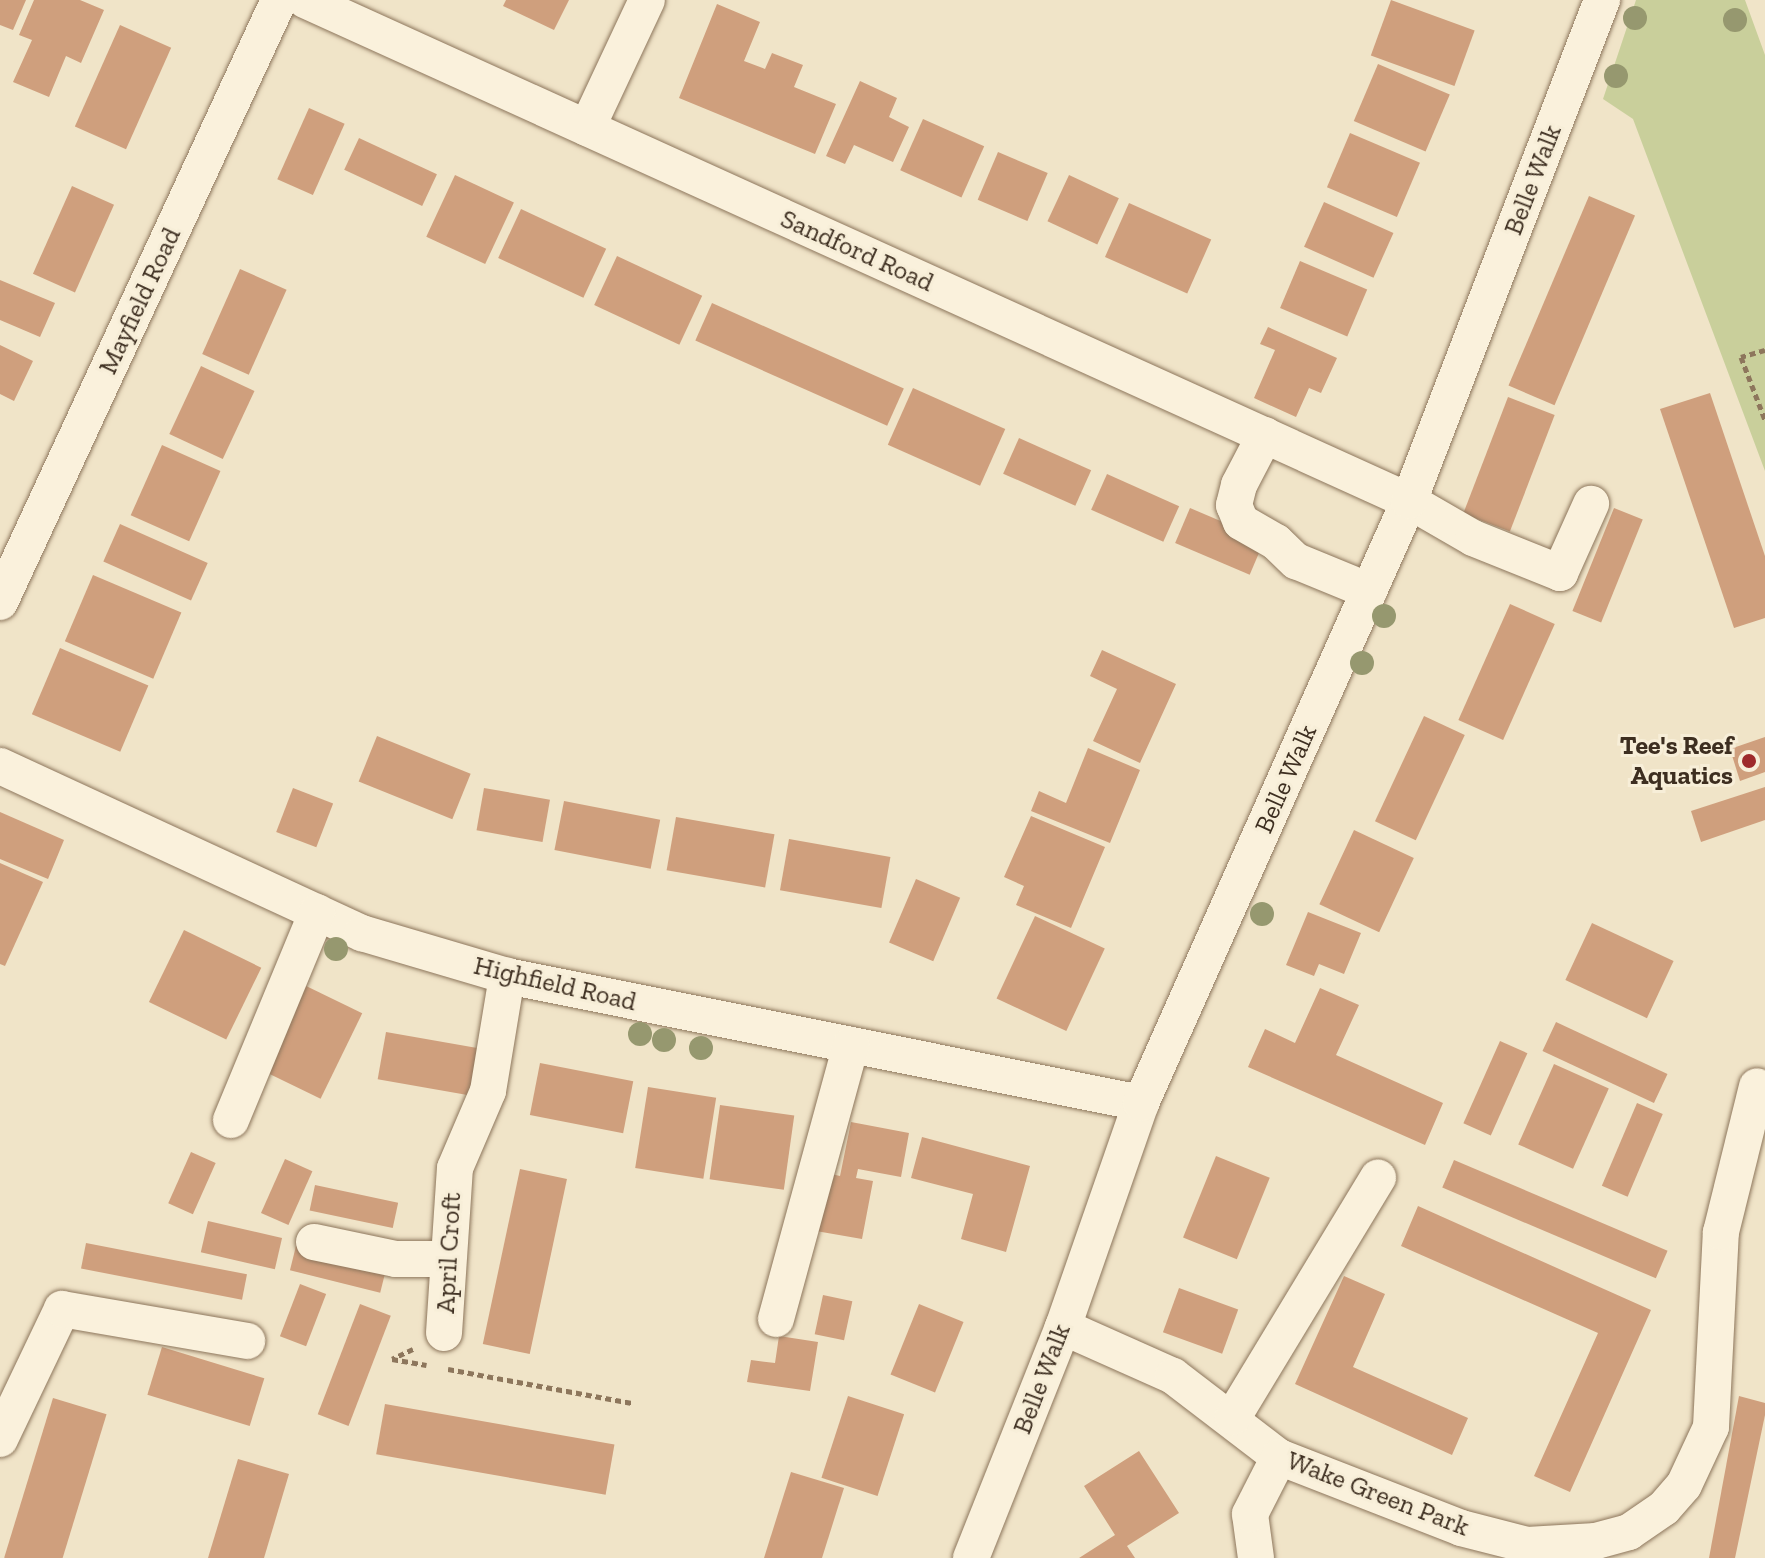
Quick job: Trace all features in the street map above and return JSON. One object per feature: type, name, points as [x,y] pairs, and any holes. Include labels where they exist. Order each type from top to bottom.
[{"type":"street","name":"Mayfield Road","points":[[0,602],[279,0]]},
{"type":"street","name":"Sandford Road","points":[[305,0],[1409,501],[1473,538],[1560,573],[1591,504]]},
{"type":"street","points":[[587,128],[647,0]]},
{"type":"street","name":"Belle Walk","points":[[971,1558],[1063,1327],[1141,1103],[1409,501],[1602,0]]},
{"type":"street","points":[[1265,435],[1239,485],[1234,505],[1241,522],[1276,542],[1296,561],[1369,591]]},
{"type":"street","name":"Highfield Road","points":[[0,766],[362,933],[507,976],[1141,1103]]},
{"type":"street","points":[[231,1120],[317,912]]},
{"type":"street","name":"April Croft","points":[[444,1333],[455,1168],[488,1091],[507,976]]},
{"type":"street","points":[[776,1319],[851,1045]]},
{"type":"street","name":"Wake Green Park","points":[[1063,1327],[1173,1376],[1233,1417],[1279,1457],[1493,1539],[1560,1545],[1635,1545],[1684,1485],[1711,1427],[1721,1232],[1757,1086]]},
{"type":"street","points":[[1233,1417],[1378,1178]]},
{"type":"street","points":[[314,1242],[396,1259],[447,1259]]},
{"type":"street","points":[[0,1439],[62,1309],[247,1341]]},
{"type":"street","points":[[1256,1558],[1250,1514],[1279,1457]]},
{"type":"path","points":[[1765,350],[1741,357],[1765,420]]},
{"type":"path","name":"April Croft","points":[[444,1333],[392,1359],[632,1403]]},
{"type":"green space","points":[[1636,0],[1745,0],[1765,55],[1765,471],[1633,119],[1603,99]]},
{"type":"building","points":[[0,0],[26,0],[13,30],[0,25]]},
{"type":"building","points":[[34,0],[80,0],[104,10],[81,63],[66,56],[49,97],[13,82],[32,40],[19,35]]},
{"type":"building","points":[[506,0],[569,0],[554,30],[503,6]]},
{"type":"building","points":[[1391,0],[1475,30],[1454,86],[1371,55]]},
{"type":"building","points":[[717,4],[760,22],[744,61],[765,69],[772,53],[803,65],[794,87],[836,104],[815,154],[679,98]]},
{"type":"building","points":[[120,25],[171,48],[126,149],[75,126]]},
{"type":"building","points":[[1378,64],[1450,94],[1426,152],[1354,121]]},
{"type":"building","points":[[860,81],[897,98],[889,117],[909,127],[893,162],[854,145],[845,164],[826,156]]},
{"type":"building","points":[[309,108],[345,124],[313,195],[277,179]]},
{"type":"building","points":[[923,119],[984,146],[961,197],[900,170]]},
{"type":"building","points":[[1350,133],[1420,163],[1397,217],[1327,187]]},
{"type":"building","points":[[359,138],[437,174],[422,206],[344,170]]},
{"type":"building","points":[[998,152],[1048,173],[1027,221],[978,200]]},
{"type":"building","points":[[455,175],[514,202],[485,264],[426,237]]},
{"type":"building","points":[[1069,175],[1119,198],[1097,244],[1047,221]]},
{"type":"building","points":[[72,186],[114,205],[75,292],[33,274]]},
{"type":"building","points":[[1589,196],[1635,216],[1555,405],[1509,386]]},
{"type":"building","points":[[1324,202],[1393,233],[1373,278],[1304,247]]},
{"type":"building","points":[[1129,203],[1211,240],[1187,294],[1105,257]]},
{"type":"building","points":[[521,209],[606,249],[583,298],[498,258]]},
{"type":"building","points":[[617,256],[702,296],[679,345],[594,305]]},
{"type":"building","points":[[1300,261],[1367,290],[1347,336],[1280,308]]},
{"type":"building","points":[[240,269],[287,290],[249,375],[202,354]]},
{"type":"building","points":[[0,280],[55,303],[40,337],[0,320]]},
{"type":"building","points":[[712,303],[904,388],[887,426],[695,340]]},
{"type":"building","points":[[1268,327],[1337,358],[1321,393],[1309,388],[1296,417],[1254,398],[1275,350],[1260,344]]},
{"type":"building","points":[[0,345],[33,361],[14,401],[0,394]]},
{"type":"building","points":[[201,366],[254,391],[223,459],[169,434]]},
{"type":"building","points":[[913,388],[1005,429],[980,486],[888,445]]},
{"type":"building","points":[[1710,393],[1765,556],[1765,618],[1734,628],[1660,409]]},
{"type":"building","points":[[1508,397],[1555,415],[1510,532],[1463,514]]},
{"type":"building","points":[[1019,438],[1091,470],[1075,506],[1003,474]]},
{"type":"building","points":[[162,445],[220,471],[189,541],[131,515]]},
{"type":"building","points":[[1107,474],[1179,506],[1163,542],[1091,510]]},
{"type":"building","points":[[1190,508],[1265,540],[1250,575],[1175,543]]},
{"type":"building","points":[[1614,508],[1643,520],[1601,623],[1572,611]]},
{"type":"building","points":[[120,524],[208,563],[191,601],[103,561]]},
{"type":"building","points":[[93,575],[181,613],[153,679],[65,641]]},
{"type":"building","points":[[1510,604],[1555,624],[1503,740],[1458,720]]},
{"type":"building","points":[[60,648],[148,686],[120,752],[32,714]]},
{"type":"building","points":[[1102,650],[1176,684],[1140,763],[1093,741],[1117,689],[1090,676]]},
{"type":"building","points":[[1424,716],[1465,735],[1416,840],[1375,821]]},
{"type":"building","points":[[377,736],[471,774],[452,819],[359,781]]},
{"type":"building","name":"Tee's Reef Aquatics","points":[[1765,737],[1765,772],[1740,781],[1730,749]]},
{"type":"building","points":[[1088,748],[1140,770],[1110,843],[1031,811],[1039,791],[1066,803]]},
{"type":"building","points":[[1765,787],[1765,820],[1701,842],[1691,811]]},
{"type":"building","points":[[293,788],[333,803],[316,847],[276,832]]},
{"type":"building","points":[[484,788],[550,800],[543,842],[477,830]]},
{"type":"building","points":[[564,801],[660,820],[651,869],[554,850]]},
{"type":"building","points":[[0,812],[64,840],[48,879],[0,859]]},
{"type":"building","points":[[1031,816],[1105,847],[1071,928],[1016,905],[1024,886],[1004,877]]},
{"type":"building","points":[[676,817],[774,834],[765,888],[667,870]]},
{"type":"building","points":[[1354,830],[1414,858],[1379,932],[1319,904]]},
{"type":"building","points":[[789,839],[890,857],[881,908],[780,890]]},
{"type":"building","points":[[0,863],[43,882],[5,966],[0,964]]},
{"type":"building","points":[[916,879],[960,898],[933,961],[889,943]]},
{"type":"building","points":[[1308,912],[1361,933],[1344,974],[1319,964],[1314,976],[1286,965]]},
{"type":"building","points":[[1035,916],[1105,949],[1066,1031],[997,998]]},
{"type":"building","points":[[1592,923],[1674,961],[1647,1018],[1565,980]]},
{"type":"building","points":[[184,930],[261,968],[226,1040],[149,1002]]},
{"type":"building","points":[[302,984],[362,1013],[321,1099],[260,1069]]},
{"type":"building","points":[[1320,988],[1359,1005],[1336,1055],[1443,1103],[1425,1145],[1248,1067],[1265,1029],[1295,1043]]},
{"type":"building","points":[[1556,1022],[1667,1074],[1654,1103],[1542,1051]]},
{"type":"building","points":[[386,1032],[479,1048],[470,1096],[378,1079]]},
{"type":"building","points":[[1500,1041],[1527,1053],[1491,1135],[1463,1123]]},
{"type":"building","points":[[540,1063],[633,1081],[623,1133],[530,1115]]},
{"type":"building","points":[[1554,1064],[1609,1088],[1573,1169],[1518,1144]]},
{"type":"building","points":[[648,1087],[716,1098],[703,1179],[635,1168]]},
{"type":"building","points":[[1637,1103],[1663,1114],[1628,1197],[1602,1186]]},
{"type":"building","points":[[720,1105],[794,1115],[784,1190],[710,1179]]},
{"type":"building","points":[[851,1122],[909,1133],[901,1177],[858,1169],[856,1178],[873,1181],[862,1239],[816,1231],[827,1173],[840,1176]]},
{"type":"building","points":[[922,1137],[1030,1166],[1006,1252],[961,1239],[973,1194],[911,1178]]},
{"type":"building","points":[[191,1152],[216,1163],[193,1214],[168,1203]]},
{"type":"building","points":[[1216,1156],[1270,1178],[1237,1259],[1183,1238]]},
{"type":"building","points":[[285,1159],[312,1171],[288,1225],[261,1213]]},
{"type":"building","points":[[1454,1160],[1668,1251],[1656,1278],[1442,1188]]},
{"type":"building","points":[[520,1169],[567,1179],[530,1354],[483,1344]]},
{"type":"building","points":[[315,1185],[398,1203],[393,1228],[310,1210]]},
{"type":"building","points":[[1418,1206],[1651,1310],[1570,1492],[1534,1476],[1598,1333],[1401,1246]]},
{"type":"building","points":[[208,1221],[282,1238],[275,1269],[201,1252]]},
{"type":"building","points":[[86,1243],[247,1274],[242,1300],[81,1269]]},
{"type":"building","points":[[296,1246],[386,1268],[380,1293],[290,1270]]},
{"type":"building","points":[[1344,1276],[1385,1294],[1353,1367],[1468,1418],[1452,1455],[1295,1384]]},
{"type":"building","points":[[300,1284],[326,1294],[306,1346],[280,1336]]},
{"type":"building","points":[[1179,1288],[1238,1310],[1222,1354],[1163,1332]]},
{"type":"building","points":[[823,1295],[852,1301],[844,1340],[815,1334]]},
{"type":"building","points":[[360,1304],[391,1316],[349,1426],[318,1414]]},
{"type":"building","points":[[919,1304],[964,1322],[935,1392],[891,1374]]},
{"type":"building","points":[[779,1336],[818,1342],[810,1391],[747,1382],[751,1360],[775,1363]]},
{"type":"building","points":[[162,1347],[264,1378],[250,1426],[147,1395]]},
{"type":"building","points":[[848,1396],[904,1414],[878,1496],[821,1478]]},
{"type":"building","points":[[1739,1396],[1765,1403],[1765,1415],[1735,1558],[1709,1558]]},
{"type":"building","points":[[53,1398],[107,1414],[63,1558],[4,1558]]},
{"type":"building","points":[[385,1404],[614,1444],[606,1495],[376,1454]]},
{"type":"building","points":[[1139,1451],[1179,1513],[1127,1546],[1135,1558],[1079,1558],[1115,1535],[1084,1486]]},
{"type":"building","points":[[238,1459],[289,1474],[264,1558],[208,1558]]},
{"type":"building","points":[[791,1472],[844,1488],[822,1558],[764,1558]]},
{"type":"place","name":"Tee's Reef Aquatics","points":[[1749,761]]}]
